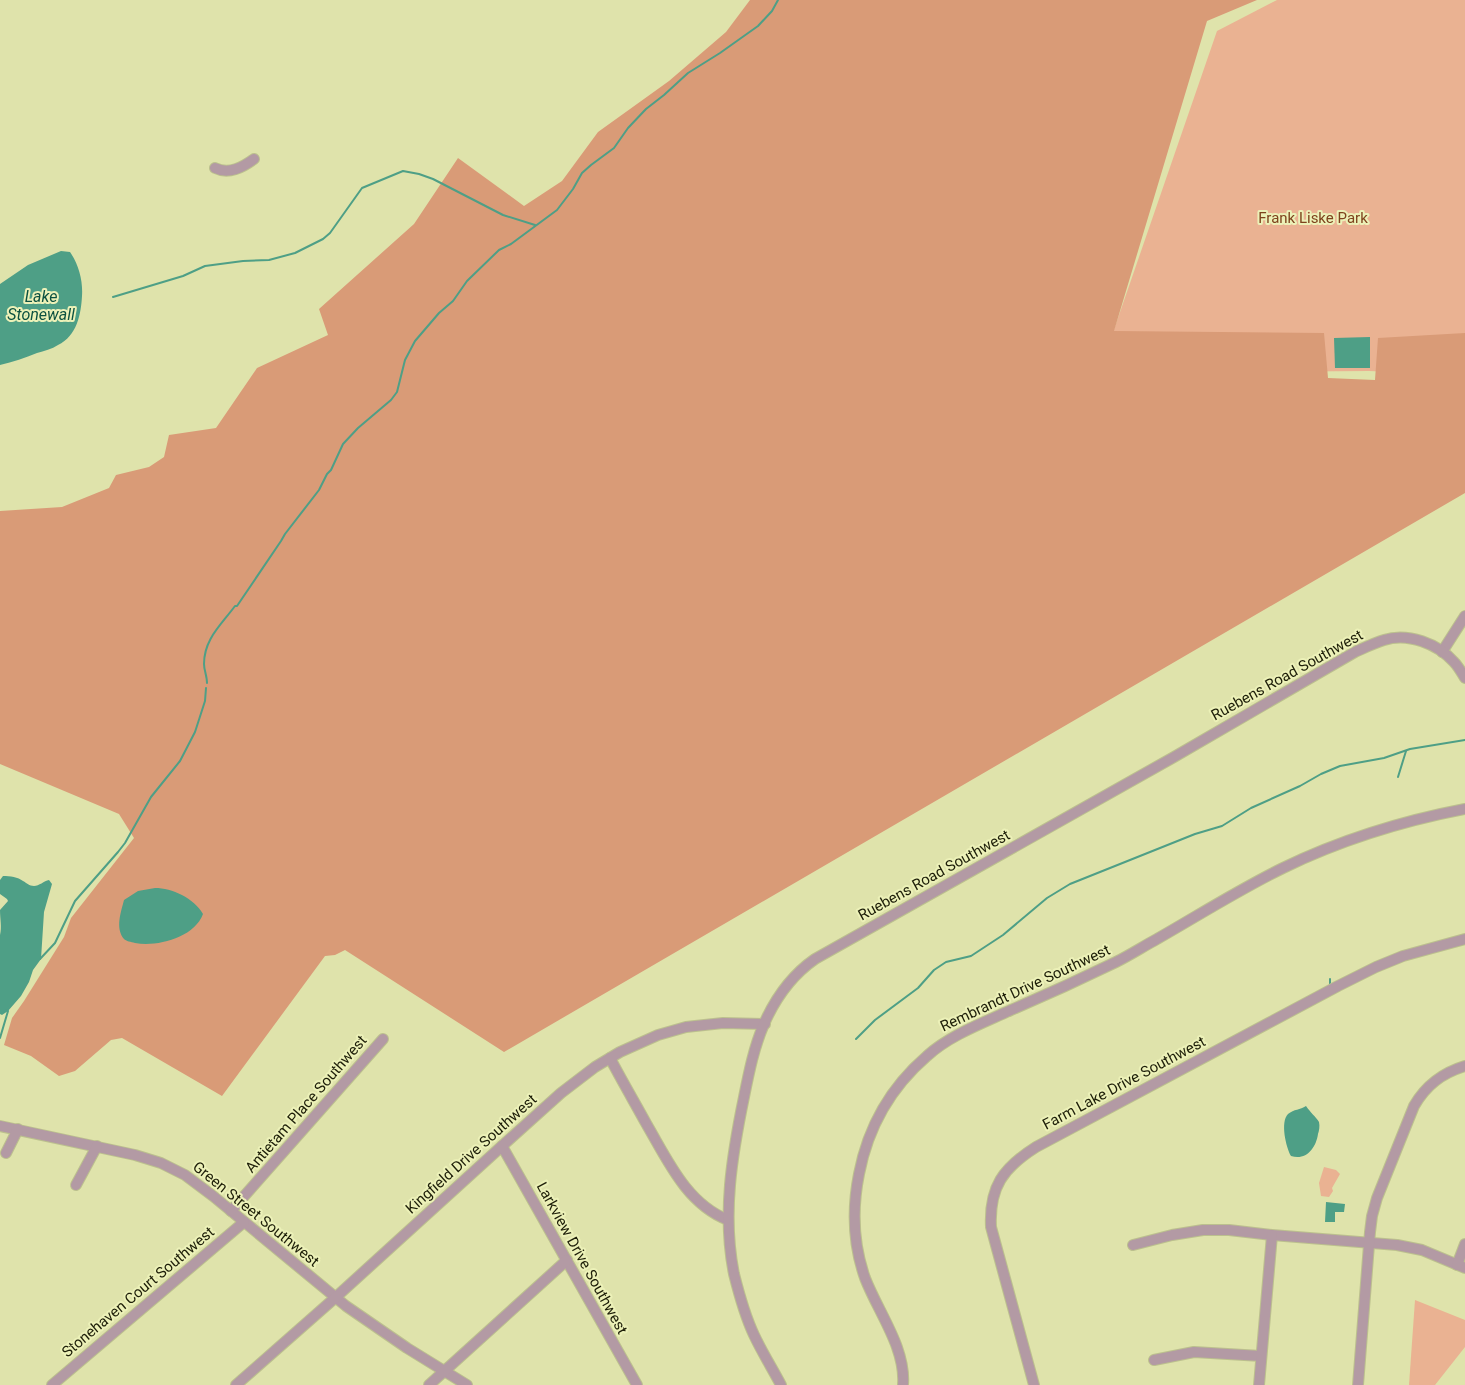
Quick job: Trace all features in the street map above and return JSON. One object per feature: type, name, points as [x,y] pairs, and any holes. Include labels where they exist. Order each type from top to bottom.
[{"type":"street","points":[[215,168],[224,171],[234,170],[243,167],[254,159]]},
{"type":"street","points":[[1442,652],[1465,616]]},
{"type":"street","name":"Ruebens Road Southwest","points":[[781,1385],[754,1335],[744,1308],[734,1271],[728,1220],[730,1186],[738,1126],[755,1049],[774,1004],[789,982],[805,965],[1174,757],[1355,652],[1385,639],[1413,639],[1431,644],[1442,652],[1454,662],[1465,678]]},
{"type":"street","name":"Rembrandt Drive Southwest","points":[[902,1385],[903,1368],[898,1349],[866,1279],[855,1236],[854,1223],[859,1175],[868,1138],[890,1096],[906,1075],[927,1055],[977,1025],[1118,961],[1284,868],[1368,833],[1406,822],[1465,809]]},
{"type":"street","name":"Farm Lake Drive Southwest","points":[[1034,1385],[991,1227],[990,1216],[998,1183],[1020,1157],[1036,1146],[1376,967],[1403,956],[1465,939]]},
{"type":"street","name":"Kingfield Drive Southwest","points":[[236,1385],[577,1080],[620,1052],[658,1035],[686,1026],[723,1023],[764,1024]]},
{"type":"street","name":"Antietam Place Southwest","points":[[231,1211],[382,1039]]},
{"type":"street","points":[[610,1058],[674,1172],[704,1205],[728,1220]]},
{"type":"street","points":[[1358,1385],[1369,1243],[1377,1198],[1414,1106],[1421,1094],[1440,1076],[1465,1066]]},
{"type":"street","name":"Green Street Southwest","points":[[0,1126],[135,1155],[173,1168],[197,1183],[336,1297],[407,1348],[467,1385]]},
{"type":"street","points":[[6,1153],[18,1130]]},
{"type":"street","points":[[76,1185],[96,1146]]},
{"type":"street","name":"Larkview Drive Southwest","points":[[502,1146],[637,1385]]},
{"type":"street","name":"Stonehaven Court Southwest","points":[[52,1385],[244,1222]]},
{"type":"street","points":[[1133,1245],[1172,1235],[1203,1230],[1229,1230],[1397,1246],[1422,1250],[1461,1266],[1465,1244]]},
{"type":"street","points":[[1259,1385],[1272,1235]]},
{"type":"street","points":[[429,1385],[567,1260]]},
{"type":"street","points":[[1154,1360],[1194,1352],[1261,1356]]},
{"type":"green space","name":"Frank Liske Park","points":[[1277,0],[1465,0],[1465,375],[1369,371],[1099,373],[1217,31]]},
{"type":"green space","points":[[1324,1167],[1336,1170],[1340,1174],[1329,1197],[1321,1196],[1319,1183]]},
{"type":"green space","points":[[1415,1300],[1465,1320],[1465,1347],[1435,1385],[1409,1385]]},
{"type":"shaded area","points":[[750,0],[1257,0],[1207,21],[1114,331],[1324,333],[1328,378],[1375,380],[1378,338],[1465,333],[1465,493],[504,1052],[345,950],[335,955],[325,956],[222,1096],[122,1038],[111,1040],[75,1071],[59,1076],[31,1056],[4,1045],[12,1018],[64,937],[71,918],[134,838],[119,814],[0,764],[0,511],[62,507],[109,488],[116,475],[149,467],[164,457],[169,435],[216,428],[257,368],[328,335],[319,309],[414,224],[458,158],[524,206],[562,181],[598,132],[669,81],[726,32]]},
{"type":"water","name":"Lake Stonewall","points":[[61,251],[70,252],[76,262],[81,279],[80,310],[74,330],[70,336],[53,348],[0,365],[0,284],[28,265]]},
{"type":"water","points":[[1370,337],[1370,368],[1335,368],[1334,338]]},
{"type":"water","points":[[3,876],[16,878],[32,886],[49,880],[52,884],[44,912],[41,959],[33,970],[21,996],[2,1015],[0,1014],[0,910],[8,901],[0,894],[0,880]]},
{"type":"water","points":[[162,888],[182,895],[194,903],[203,914],[192,929],[174,939],[154,944],[135,943],[125,940],[121,935],[119,925],[124,900],[138,891]]},
{"type":"water","points":[[1306,1106],[1319,1122],[1317,1139],[1313,1148],[1306,1155],[1301,1157],[1291,1156],[1287,1147],[1284,1123],[1290,1112]]},
{"type":"water","points":[[1326,1202],[1345,1204],[1344,1212],[1335,1212],[1335,1222],[1325,1222]]},
{"type":"waterway","points":[[207,683],[204,666],[205,655],[214,633],[235,606],[237,606],[285,534],[319,490],[343,444],[358,428],[391,400],[397,392],[405,360],[415,341],[439,313],[453,301],[467,281],[499,250],[511,244],[557,210],[573,189],[582,173],[614,148],[628,128],[646,109],[688,73],[758,26],[772,11],[778,0]]},
{"type":"waterway","points":[[113,297],[183,276],[205,266],[269,260],[295,253],[323,239],[330,233],[362,188],[403,171],[433,179],[503,215],[535,225]]},
{"type":"waterway","points":[[40,959],[55,943],[75,901],[125,843],[151,797],[180,761],[195,732],[205,701],[206,688]]},
{"type":"waterway","points":[[856,1039],[875,1020],[918,988],[934,970],[946,962],[971,956],[1003,935],[1047,898],[1070,884],[1195,834],[1222,826],[1251,808],[1340,766],[1384,758],[1410,749],[1465,740]]},
{"type":"waterway","points":[[1398,777],[1406,751]]},
{"type":"waterway","points":[[1330,979],[1330,985]]},
{"type":"waterway","points":[[0,1038],[7,1010]]}]
